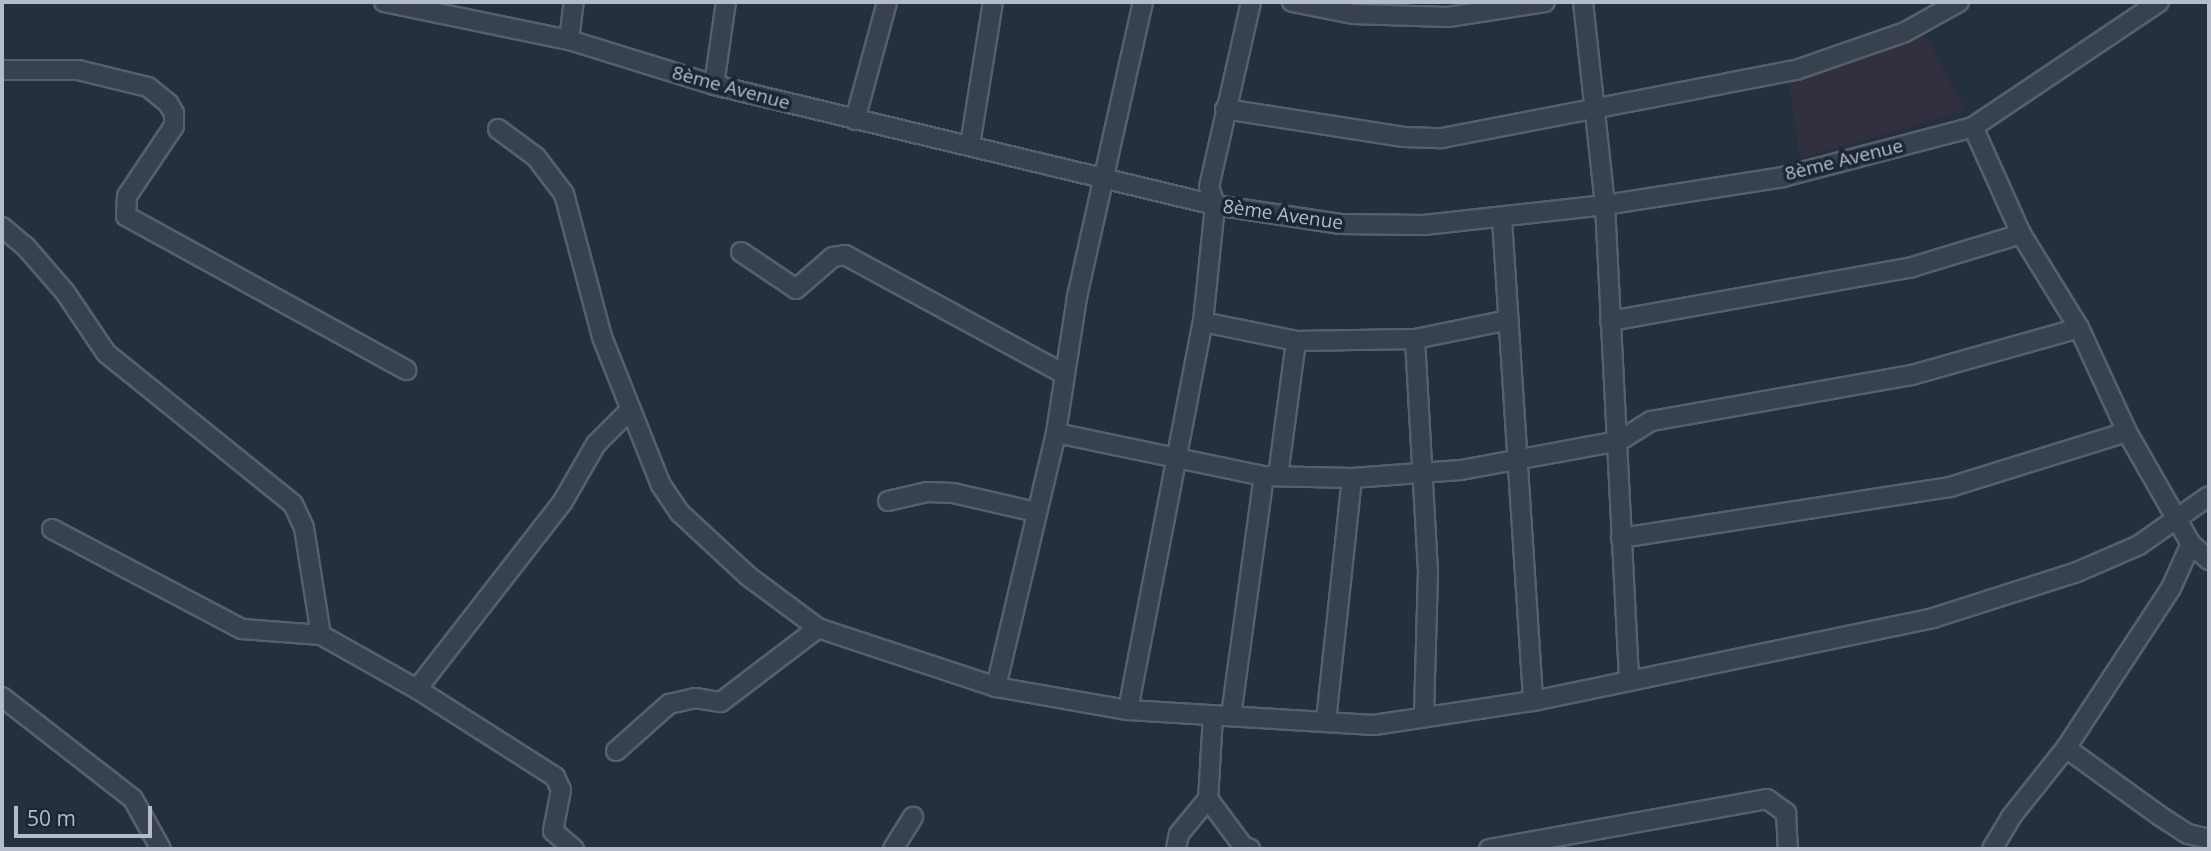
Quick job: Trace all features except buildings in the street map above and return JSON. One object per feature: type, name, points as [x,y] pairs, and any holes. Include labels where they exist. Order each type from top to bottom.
[{"type":"street","name":"8ème Avenue","points":[[384,2],[569,40],[714,85],[1215,205],[1341,225],[1424,225],[1502,219],[1605,205],[1783,177],[1973,127],[2146,5]]},
{"type":"street","points":[[569,40],[573,2]]},
{"type":"street","points":[[714,85],[726,2]]},
{"type":"street","points":[[855,120],[887,2]]},
{"type":"street","points":[[970,145],[993,2]]},
{"type":"street","points":[[996,687],[1056,433],[1062,373],[1102,178],[1143,2]]},
{"type":"street","points":[[1128,710],[1203,322],[1215,205],[1208,192],[1251,2]]},
{"type":"street","points":[[1293,2],[1353,14],[1448,17],[1545,2]]},
{"type":"street","points":[[1583,2],[1597,106],[1605,205],[1629,678]]},
{"type":"street","points":[[1225,109],[1425,138],[1796,70],[1905,32],[1959,2]]},
{"type":"street","points":[[2,70],[78,70],[148,88],[168,103],[174,113],[174,126],[127,196],[127,216],[406,370]]},
{"type":"street","points":[[1973,127],[2021,234],[2080,328],[2127,432],[2178,517],[2191,544],[2209,560]]},
{"type":"street","points":[[498,130],[545,165],[564,194],[585,282],[631,409],[661,485],[680,513],[748,576],[818,628],[996,687],[1128,710],[1374,725],[1533,701],[1629,678],[1933,618],[2077,572],[2139,545],[2209,496]]},
{"type":"street","points":[[1502,219],[1520,457],[1533,701]]},
{"type":"street","points":[[2,227],[25,246],[65,292],[106,353],[293,504],[304,528],[321,635]]},
{"type":"street","points":[[1610,321],[1912,267],[2021,234]]},
{"type":"street","points":[[741,252],[796,289],[833,257],[845,256],[1062,373]]},
{"type":"street","points":[[1203,322],[1296,341],[1415,339],[1508,320]]},
{"type":"street","points":[[1056,433],[1175,459],[1271,476],[1352,478],[1420,474],[1619,441],[1651,421],[1912,375],[2080,328]]},
{"type":"street","points":[[1415,339],[1420,474],[1428,571],[1424,716]]},
{"type":"street","points":[[1176,849],[1179,834],[1208,799],[1296,341]]},
{"type":"street","points":[[417,689],[562,503],[596,444],[631,409]]},
{"type":"street","points":[[1622,538],[1950,486],[2127,432]]},
{"type":"street","points":[[1326,721],[1352,478]]},
{"type":"street","points":[[888,501],[920,493],[953,493],[1036,512]]},
{"type":"street","points":[[52,528],[242,629],[321,635],[417,689],[555,777],[561,790],[553,831],[575,849]]},
{"type":"street","points":[[1992,849],[2011,817],[2066,748],[2171,588],[2191,544]]},
{"type":"street","points":[[616,751],[663,708],[684,699],[721,702],[818,628]]},
{"type":"street","points":[[2,697],[133,799],[161,849]]},
{"type":"street","points":[[2066,748],[2188,834],[2209,839]]},
{"type":"street","points":[[1208,799],[1243,846],[1250,849]]},
{"type":"street","points":[[1489,849],[1767,799],[1786,813],[1788,849]]},
{"type":"street","points":[[893,849],[913,817]]},
{"type":"shaded area","points":[[1923,33],[1965,110],[1800,159],[1789,83]]}]
